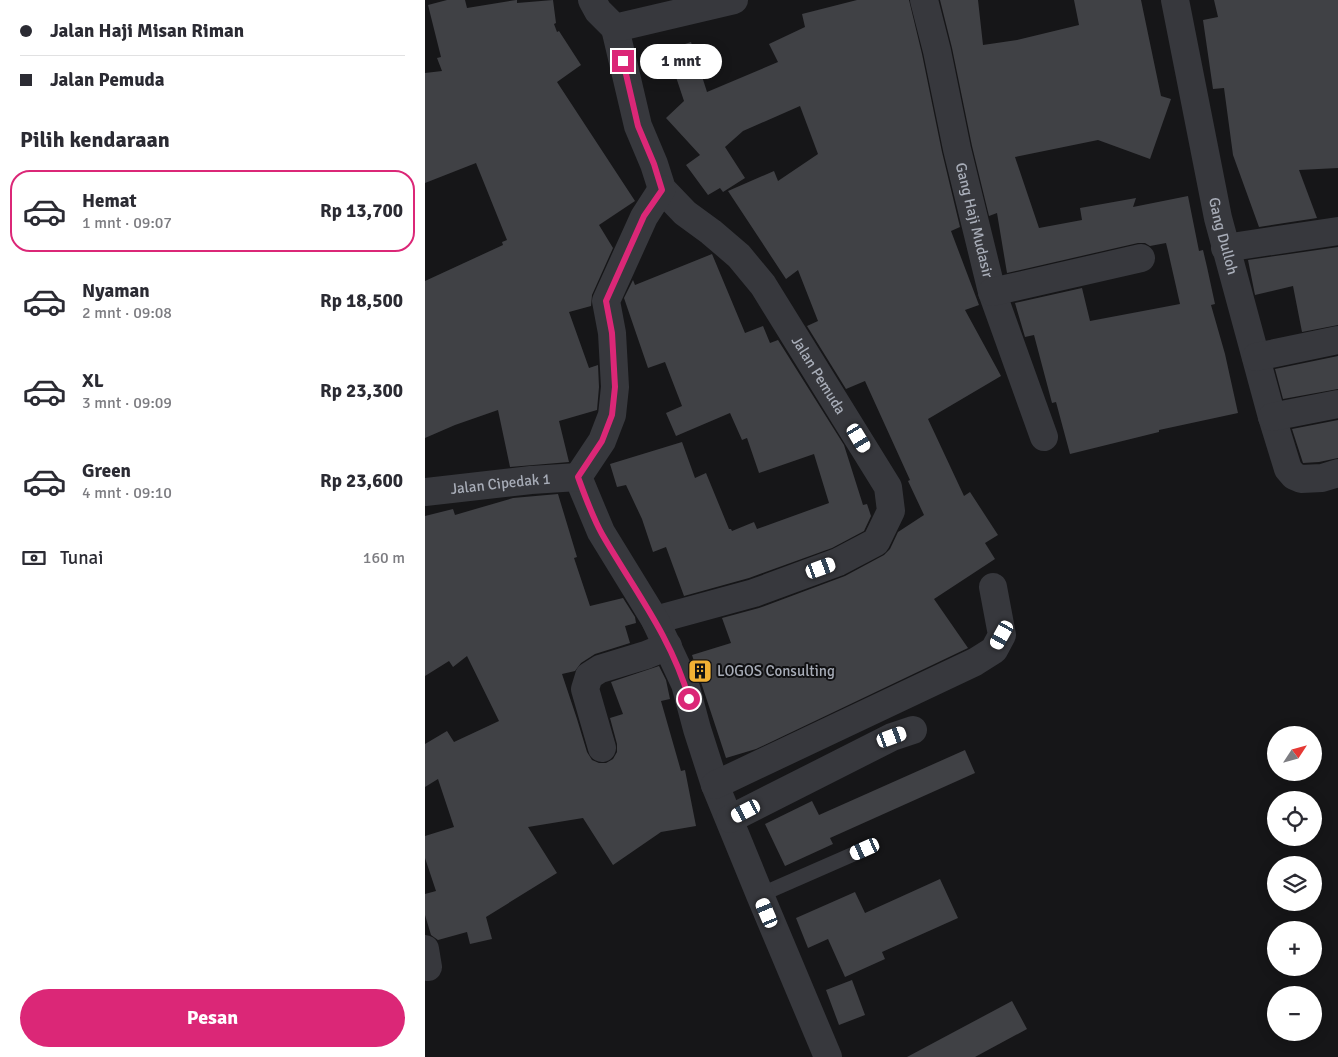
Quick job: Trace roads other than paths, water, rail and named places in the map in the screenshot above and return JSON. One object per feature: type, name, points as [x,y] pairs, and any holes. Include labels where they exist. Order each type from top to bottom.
[{"type":"street","points":[[592,0],[598,11],[615,28],[734,0]]},
{"type":"street","name":"Gang Haji Mudasir","points":[[924,0],[992,292],[1044,437]]},
{"type":"street","name":"Gang Dulloh","points":[[1175,0],[1225,248],[1288,468],[1294,476],[1301,479],[1322,478],[1338,473]]},
{"type":"street","name":"Jalan Pemuda","points":[[615,28],[638,126],[654,164],[662,190],[685,212],[739,256],[763,285],[888,487],[891,511],[876,542],[838,562],[754,593],[655,620]]},
{"type":"street","points":[[662,190],[644,216],[606,301],[612,333],[615,387],[612,415],[602,441],[578,477],[601,532],[655,620],[685,684],[715,785],[828,1057]]},
{"type":"street","points":[[1225,248],[1338,231]]},
{"type":"street","points":[[992,292],[1141,258]]},
{"type":"street","points":[[1256,357],[1338,340]]},
{"type":"street","points":[[1272,417],[1338,404]]},
{"type":"street","name":"Jalan Cipedak 1","points":[[425,492],[531,480],[578,477]]},
{"type":"street","points":[[715,785],[975,662],[994,650],[1002,635],[993,587]]},
{"type":"street","points":[[602,748],[585,689],[589,676],[600,669],[668,646]]},
{"type":"street","points":[[730,819],[892,737],[913,730]]},
{"type":"lane","points":[[760,895],[865,849]]},
{"type":"place","name":"LOGOS Consulting","points":[[700,671]]}]
